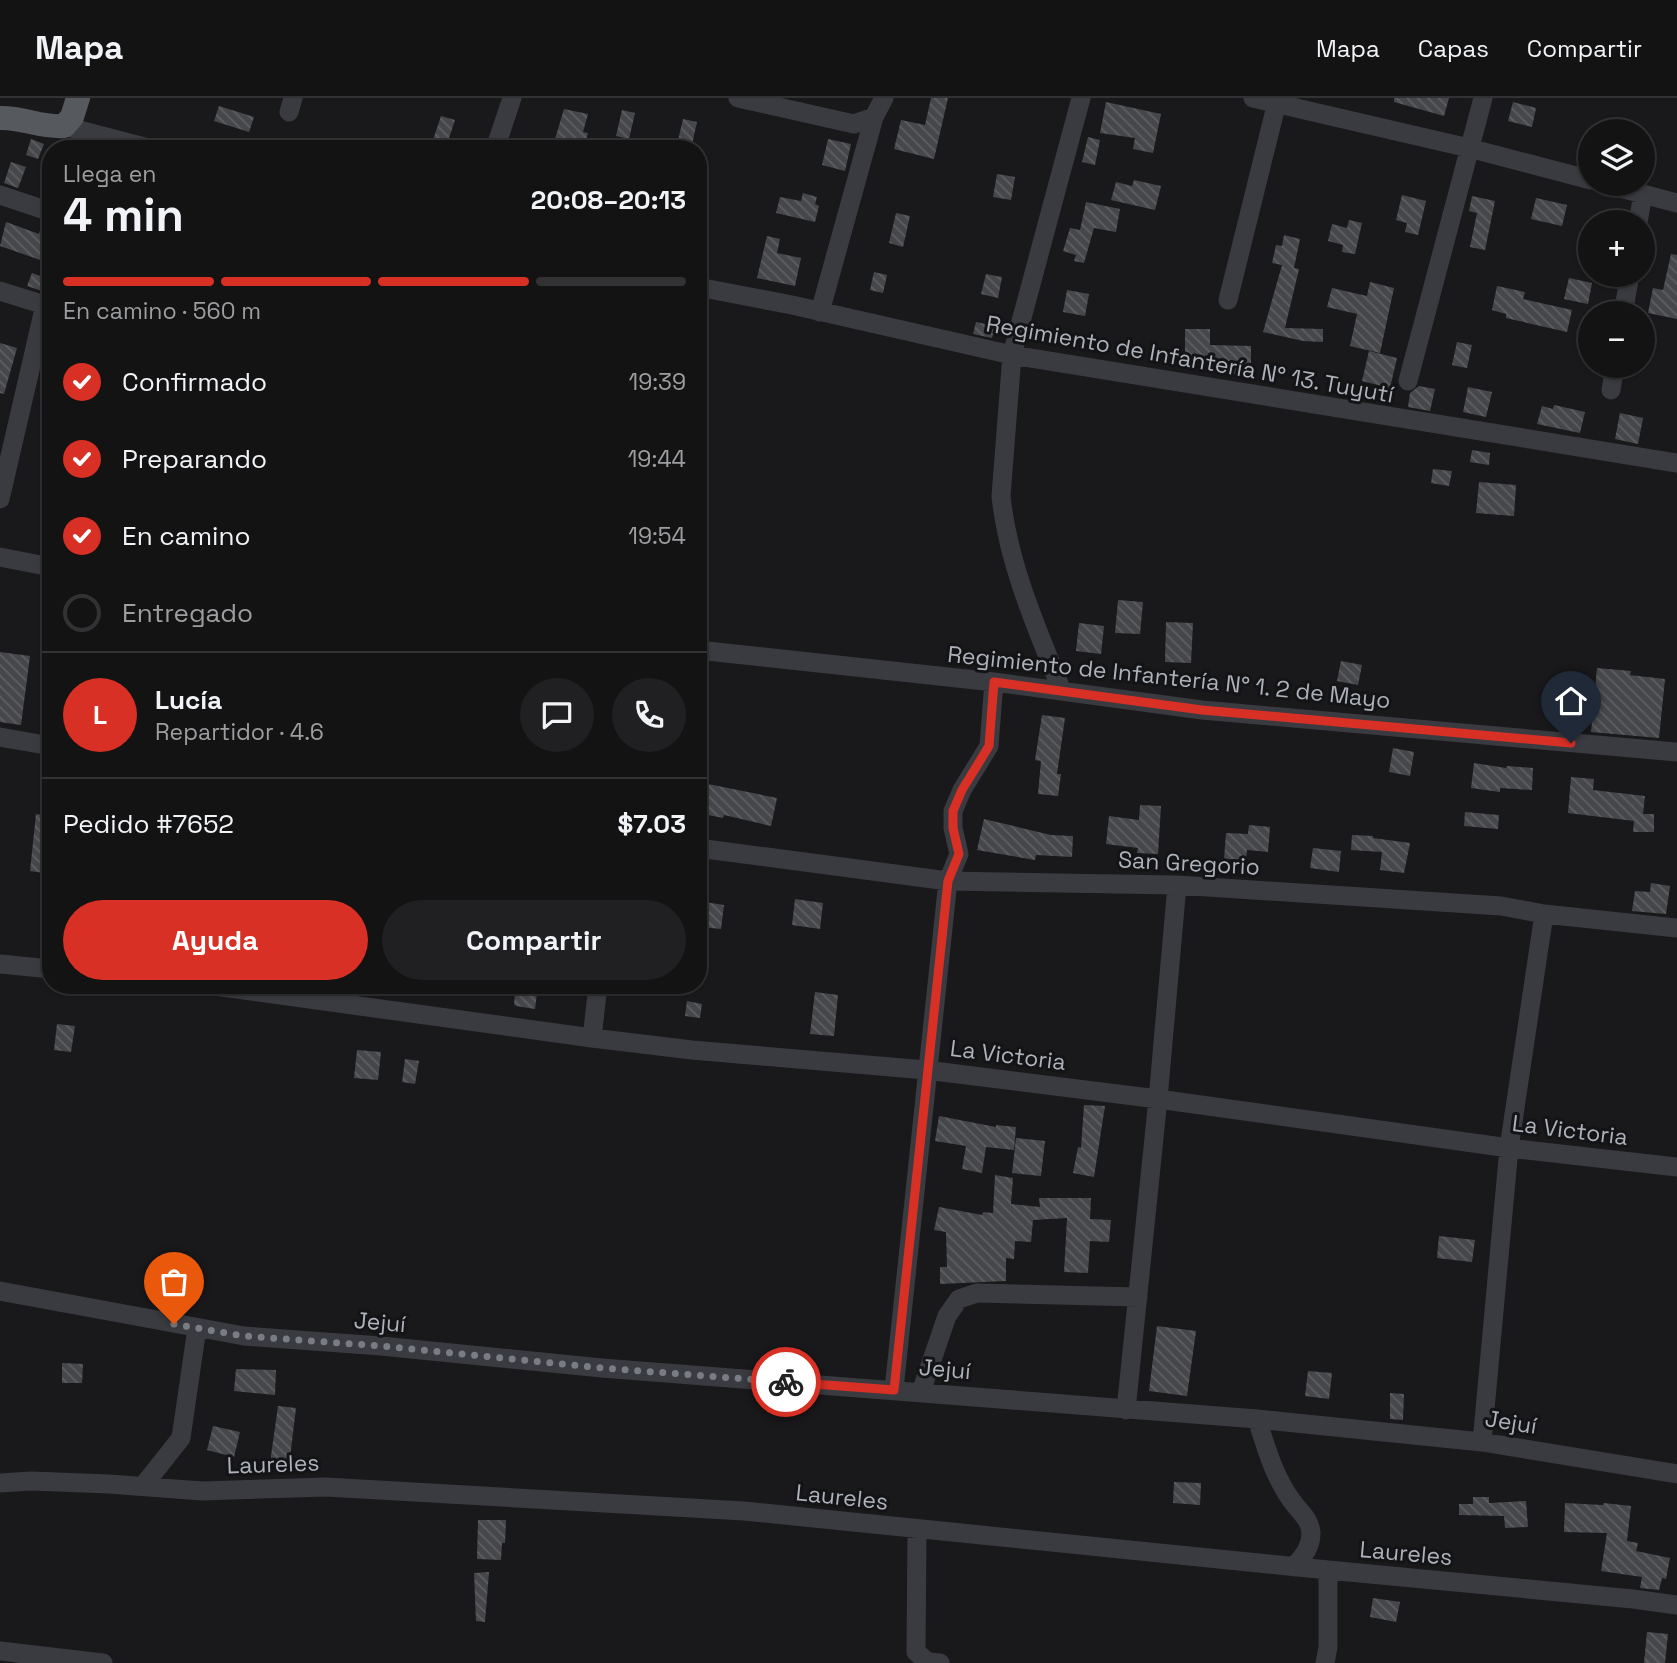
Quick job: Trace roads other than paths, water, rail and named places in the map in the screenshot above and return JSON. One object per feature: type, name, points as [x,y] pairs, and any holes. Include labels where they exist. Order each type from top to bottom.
[{"type":"main road","points":[[0,118],[16,118],[51,127],[64,126],[72,117],[78,98]]},
{"type":"street","points":[[498,140],[512,98]]},
{"type":"street","points":[[738,98],[854,124],[874,117]]},
{"type":"street","points":[[820,312],[874,117],[884,98]]},
{"type":"street","points":[[1062,691],[1033,620],[1003,518],[1001,496],[1012,355],[1081,98]]},
{"type":"street","points":[[1253,98],[1278,100],[1578,177]]},
{"type":"street","points":[[1408,381],[1483,98]]},
{"type":"street","points":[[1228,300],[1278,100]]},
{"type":"street","points":[[64,126],[118,140]]},
{"type":"street","points":[[0,195],[42,209]]},
{"type":"street","points":[[1651,196],[1677,203]]},
{"type":"street","name":"Regimiento de Infantería N° 13. Tuyutí","points":[[707,288],[1012,355],[1677,463]]},
{"type":"street","points":[[0,291],[42,304]]},
{"type":"street","points":[[0,499],[42,330]]},
{"type":"street","points":[[1611,390],[1613,378]]},
{"type":"street","points":[[0,557],[42,565]]},
{"type":"street","name":"Regimiento de Infantería N° 1. 2 de Mayo","points":[[707,651],[994,682],[1202,710],[1677,752]]},
{"type":"street","points":[[894,1390],[948,881],[959,854],[953,828],[953,811],[962,790],[989,746],[994,682]]},
{"type":"street","points":[[0,737],[42,744]]},
{"type":"street","name":"San Gregorio","points":[[707,849],[948,881],[1177,885],[1501,906],[1544,914],[1677,928]]},
{"type":"street","points":[[1126,1410],[1177,885]]},
{"type":"street","points":[[1482,1442],[1509,1148],[1544,914]]},
{"type":"street","points":[[0,964],[42,968]]},
{"type":"street","name":"La Victoria","points":[[272,994],[692,1050],[926,1070],[1158,1098],[1509,1148],[1677,1167]]},
{"type":"street","points":[[592,1038],[597,994]]},
{"type":"street","name":"Jejuí","points":[[0,1291],[244,1336],[381,1346],[602,1368],[1256,1419],[1482,1442],[1677,1474]]},
{"type":"street","points":[[921,1392],[947,1316],[959,1299],[977,1293],[1138,1297]]},
{"type":"street","points":[[143,1486],[181,1438],[197,1328]]},
{"type":"street","points":[[1256,1419],[1279,1481],[1306,1517],[1311,1532],[1308,1549],[1294,1567]]},
{"type":"street","name":"Laureles","points":[[0,1483],[143,1486],[202,1491],[326,1487],[744,1511],[1677,1605]]},
{"type":"street","points":[[917,1530],[928,1660]]},
{"type":"street","points":[[1325,1663],[1328,1647],[1328,1570]]},
{"type":"street","points":[[0,1651],[103,1663]]}]
